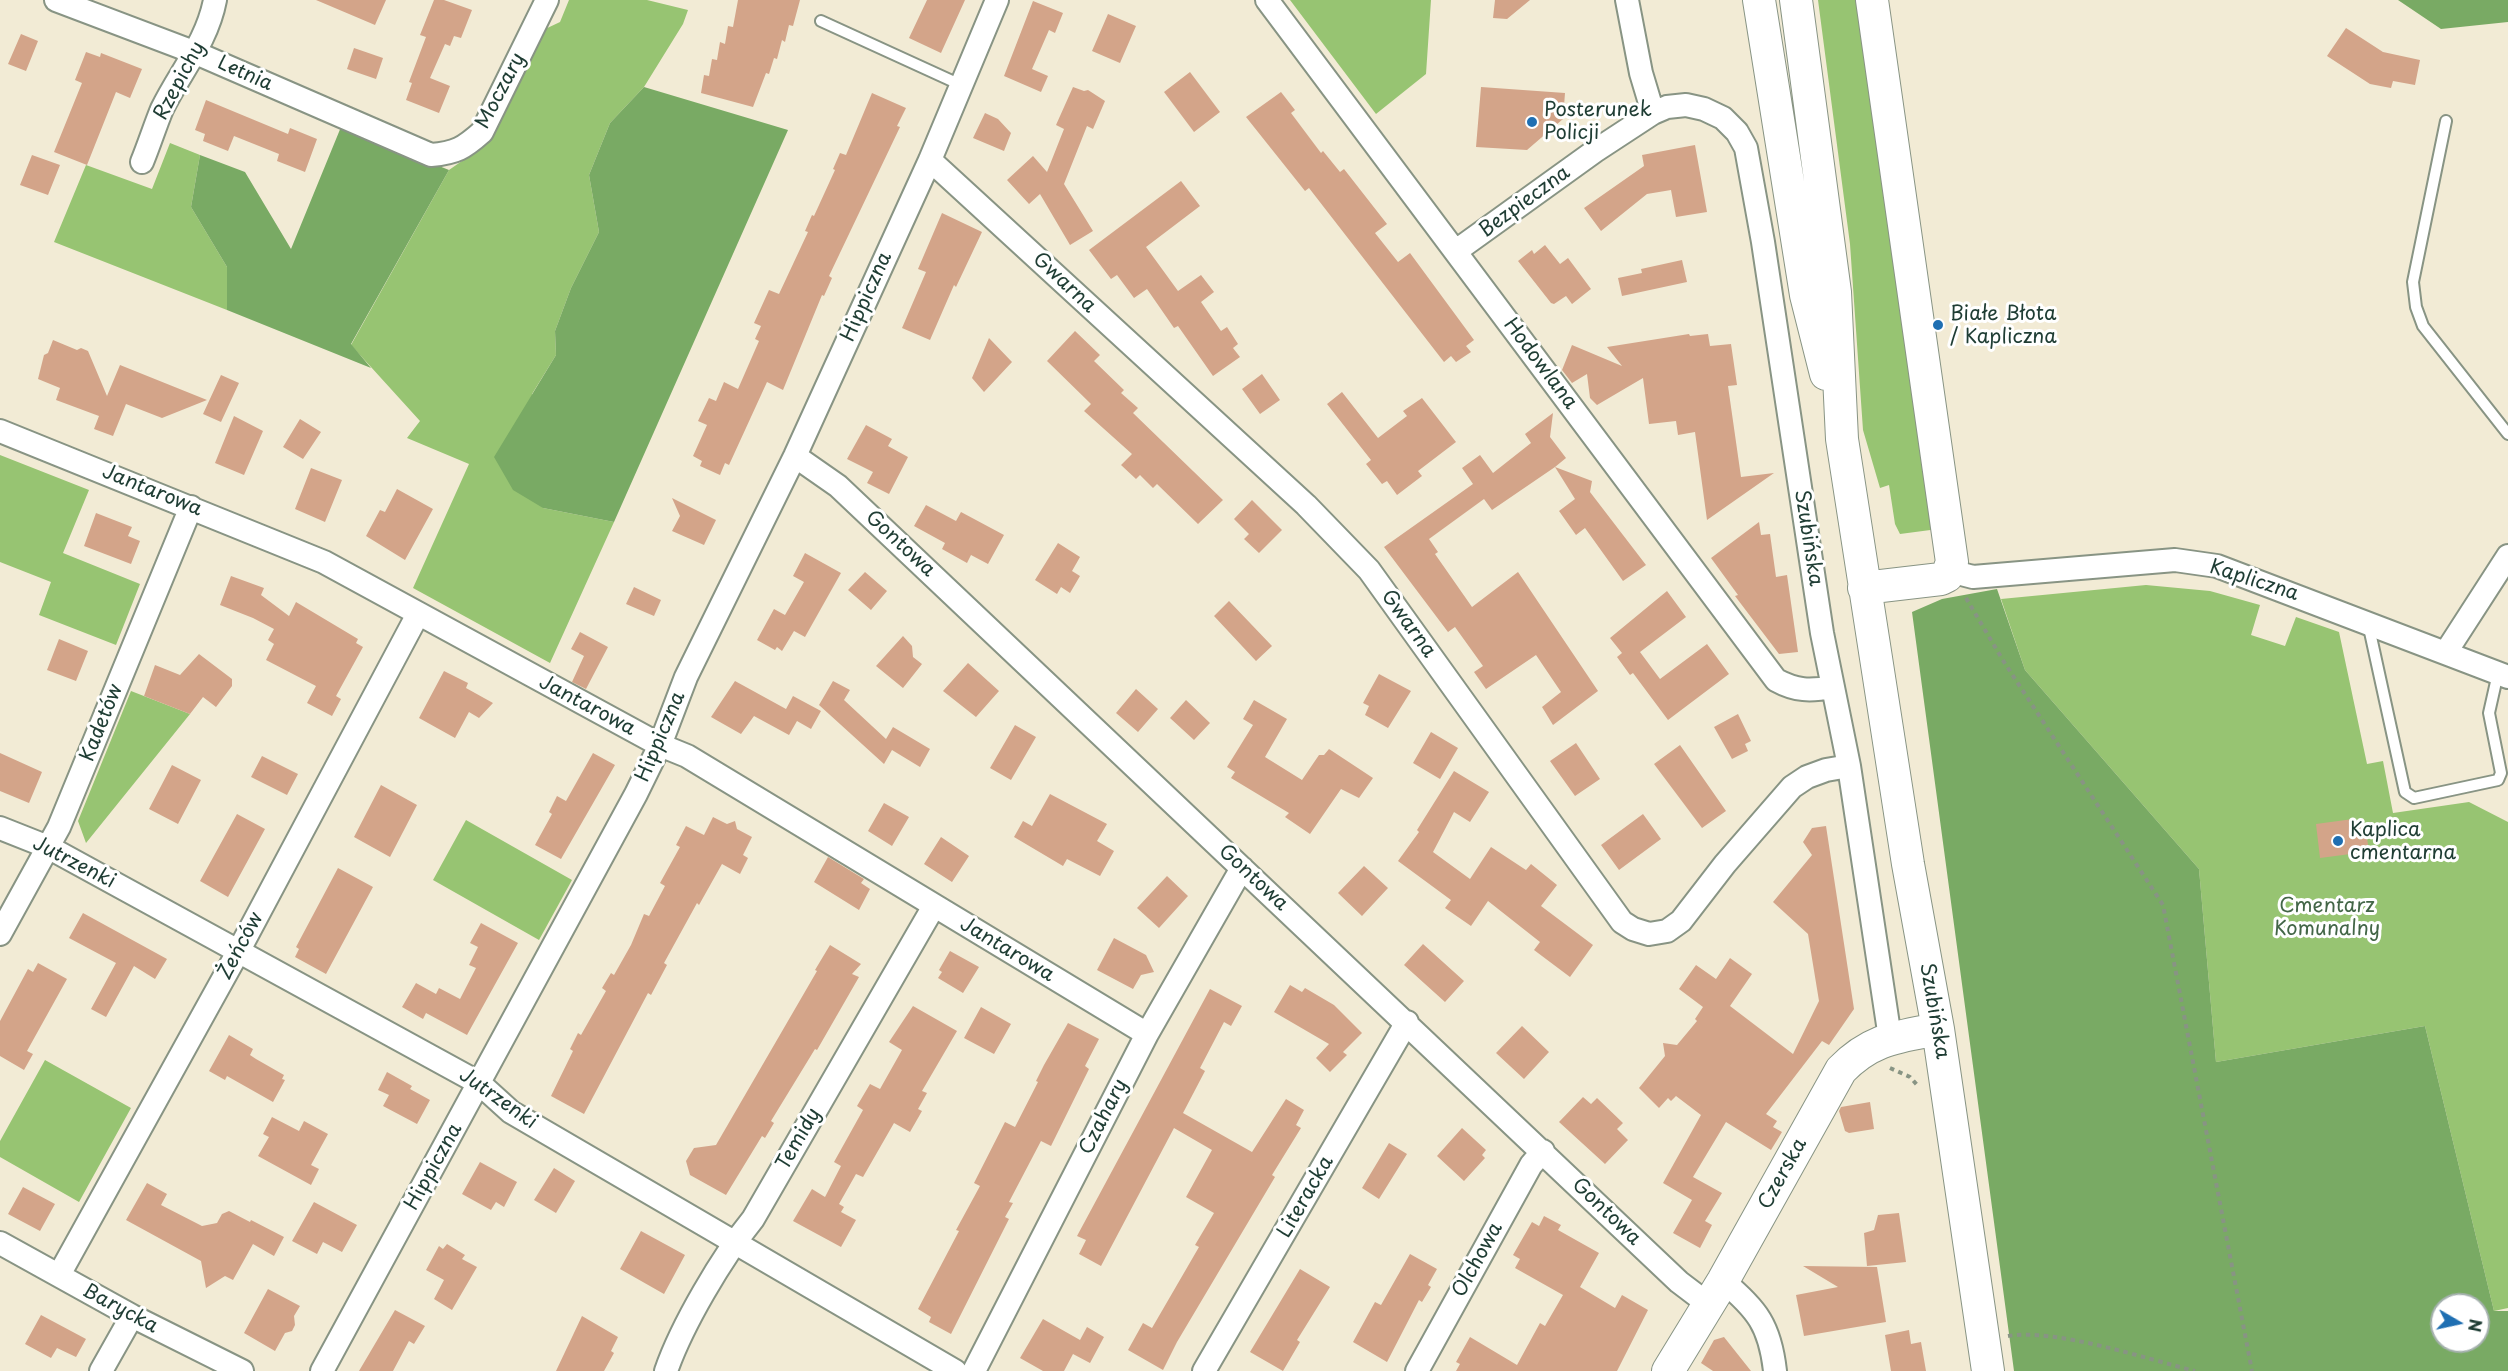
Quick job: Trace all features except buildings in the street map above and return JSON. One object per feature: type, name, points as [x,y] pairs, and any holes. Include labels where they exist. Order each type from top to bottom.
[{"type":"main road","name":"Szubińska","points":[[1760,0],[1806,295],[1842,439],[1864,588],[1938,1029],[1988,1371]]},
{"type":"main road","name":"Szubińska","points":[[1796,0],[1835,292],[1842,439]]},
{"type":"main road","points":[[1864,588],[1941,579],[1950,571],[1949,534],[1872,0]]},
{"type":"main road","name":"Czerska","points":[[1668,1371],[1841,1070],[1869,1046],[1890,1038],[1938,1029]]},
{"type":"street","name":"Letnia","points":[[56,0],[196,53],[431,155]]},
{"type":"street","name":"Rzepichy","points":[[142,162],[162,110],[196,53],[211,21],[214,0]]},
{"type":"street","name":"Moczary","points":[[431,155],[453,153],[469,144],[482,132],[547,0]]},
{"type":"street","name":"Hippiczna","points":[[322,1371],[660,745],[687,676],[795,456],[930,160],[997,0]]},
{"type":"street","name":"Hodowlana","points":[[1267,0],[1776,680],[1793,689],[1812,691],[1833,687]]},
{"type":"street","points":[[1627,0],[1641,74],[1653,113]]},
{"type":"street","name":"Szubińska","points":[[1653,113],[1667,107],[1686,105],[1704,109],[1723,118],[1737,132],[1746,148],[1763,242],[1822,633],[1849,766],[1890,1038]]},
{"type":"street","name":"Bezpieczna","points":[[1456,251],[1653,113]]},
{"type":"street","name":"Gwarna","points":[[930,160],[1306,505],[1362,562],[1622,922],[1633,929],[1649,934],[1667,931],[1681,921],[1725,864],[1792,787],[1807,777],[1826,770],[1849,766]]},
{"type":"street","name":"Jantarowa","points":[[0,431],[324,562],[660,745],[687,756],[1147,1034]]},
{"type":"street","name":"Gontowa","points":[[795,456],[838,486],[1407,1022],[1678,1282],[1744,1299],[1759,1317],[1772,1343],[1775,1371]]},
{"type":"street","name":"Kadetów","points":[[0,934],[48,847],[191,507]]},
{"type":"street","points":[[2446,652],[2508,556]]},
{"type":"street","name":"Kapliczna","points":[[1950,571],[1973,577],[2175,560],[2217,566],[2503,675]]},
{"type":"street","name":"Żeńców","points":[[59,1275],[238,952],[418,614]]},
{"type":"street","name":"Jutrzenki","points":[[0,828],[48,847],[479,1083],[511,1112],[955,1371]]},
{"type":"street","name":"Czahary","points":[[974,1371],[1147,1034],[1242,868]]},
{"type":"street","name":"Temidy","points":[[666,1371],[678,1342],[734,1241],[753,1219],[934,906]]},
{"type":"street","name":"Literacka","points":[[1204,1371],[1407,1022]]},
{"type":"street","name":"Olchowa","points":[[1417,1371],[1531,1165],[1543,1151]]},
{"type":"street","name":"Barycka","points":[[0,1243],[132,1316],[242,1371]]},
{"type":"street","points":[[101,1371],[132,1316]]},
{"type":"lane","points":[[821,21],[962,85]]},
{"type":"lane","points":[[2446,122],[2413,282],[2416,307],[2423,326],[2508,434]]},
{"type":"lane","points":[[2368,623],[2405,792],[2414,798],[2498,780],[2501,773],[2489,713],[2503,675]]},
{"type":"path","points":[[1950,571],[2004,662],[2163,905],[2252,1371]]},
{"type":"path","points":[[1984,1340],[2021,1334],[2067,1340],[2195,1371]]},
{"type":"green space","points":[[569,0],[647,0],[688,10],[683,24],[644,87],[610,123],[589,175],[599,232],[571,288],[555,331],[556,355],[532,394],[543,508],[614,522],[550,663],[413,588],[469,464],[407,438],[420,421],[351,345],[449,170],[482,147],[541,31],[560,22]]},
{"type":"green space","points":[[1290,0],[1431,0],[1426,74],[1376,114]]},
{"type":"green space","points":[[1818,0],[1858,0],[1878,156],[1938,529],[1900,534],[1895,524],[1889,485],[1880,488],[1863,430],[1850,244]]},
{"type":"green space","points":[[2398,0],[2508,0],[2508,22],[2441,29]]},
{"type":"green space","points":[[644,87],[788,130],[614,522],[543,508],[513,490],[494,457],[556,355],[555,331],[571,288],[599,232],[589,175],[610,123]]},
{"type":"green space","points":[[341,127],[449,170],[351,344],[371,368],[227,310],[227,267],[191,207],[200,155],[245,172],[291,249]]},
{"type":"green space","points":[[170,143],[200,155],[191,207],[227,267],[227,310],[54,242],[86,165],[152,189]]},
{"type":"green space","points":[[0,455],[89,490],[63,553],[140,584],[116,645],[39,615],[51,582],[0,562]]},
{"type":"green space","name":"Cmentarz Komunalny","points":[[2146,585],[2210,591],[2260,605],[2251,635],[2285,646],[2296,617],[2339,632],[2367,764],[2383,761],[2393,813],[2469,802],[2508,822],[2508,1308],[2494,1311],[2425,1026],[2216,1062],[2199,869],[2025,670],[2001,599]]},
{"type":"green space","points":[[1997,589],[2025,670],[2199,869],[2216,1062],[2425,1026],[2490,1293],[2430,1293],[2430,1353],[2490,1353],[2490,1294],[2494,1311],[2508,1311],[2508,1371],[2014,1371],[1912,612],[1942,599]]},
{"type":"green space","points":[[131,691],[190,714],[86,843],[78,821]]},
{"type":"green space","points":[[466,820],[572,880],[539,940],[433,880]]},
{"type":"green space","points":[[45,1060],[131,1108],[79,1202],[0,1157],[0,1141]]},
{"type":"place","name":"Posterunek Policji","points":[[1532,122]]},
{"type":"place","name":"Białe Błota / Kapliczna","points":[[1938,325]]},
{"type":"place","name":"Kaplica cmentarna","points":[[2338,841]]}]
